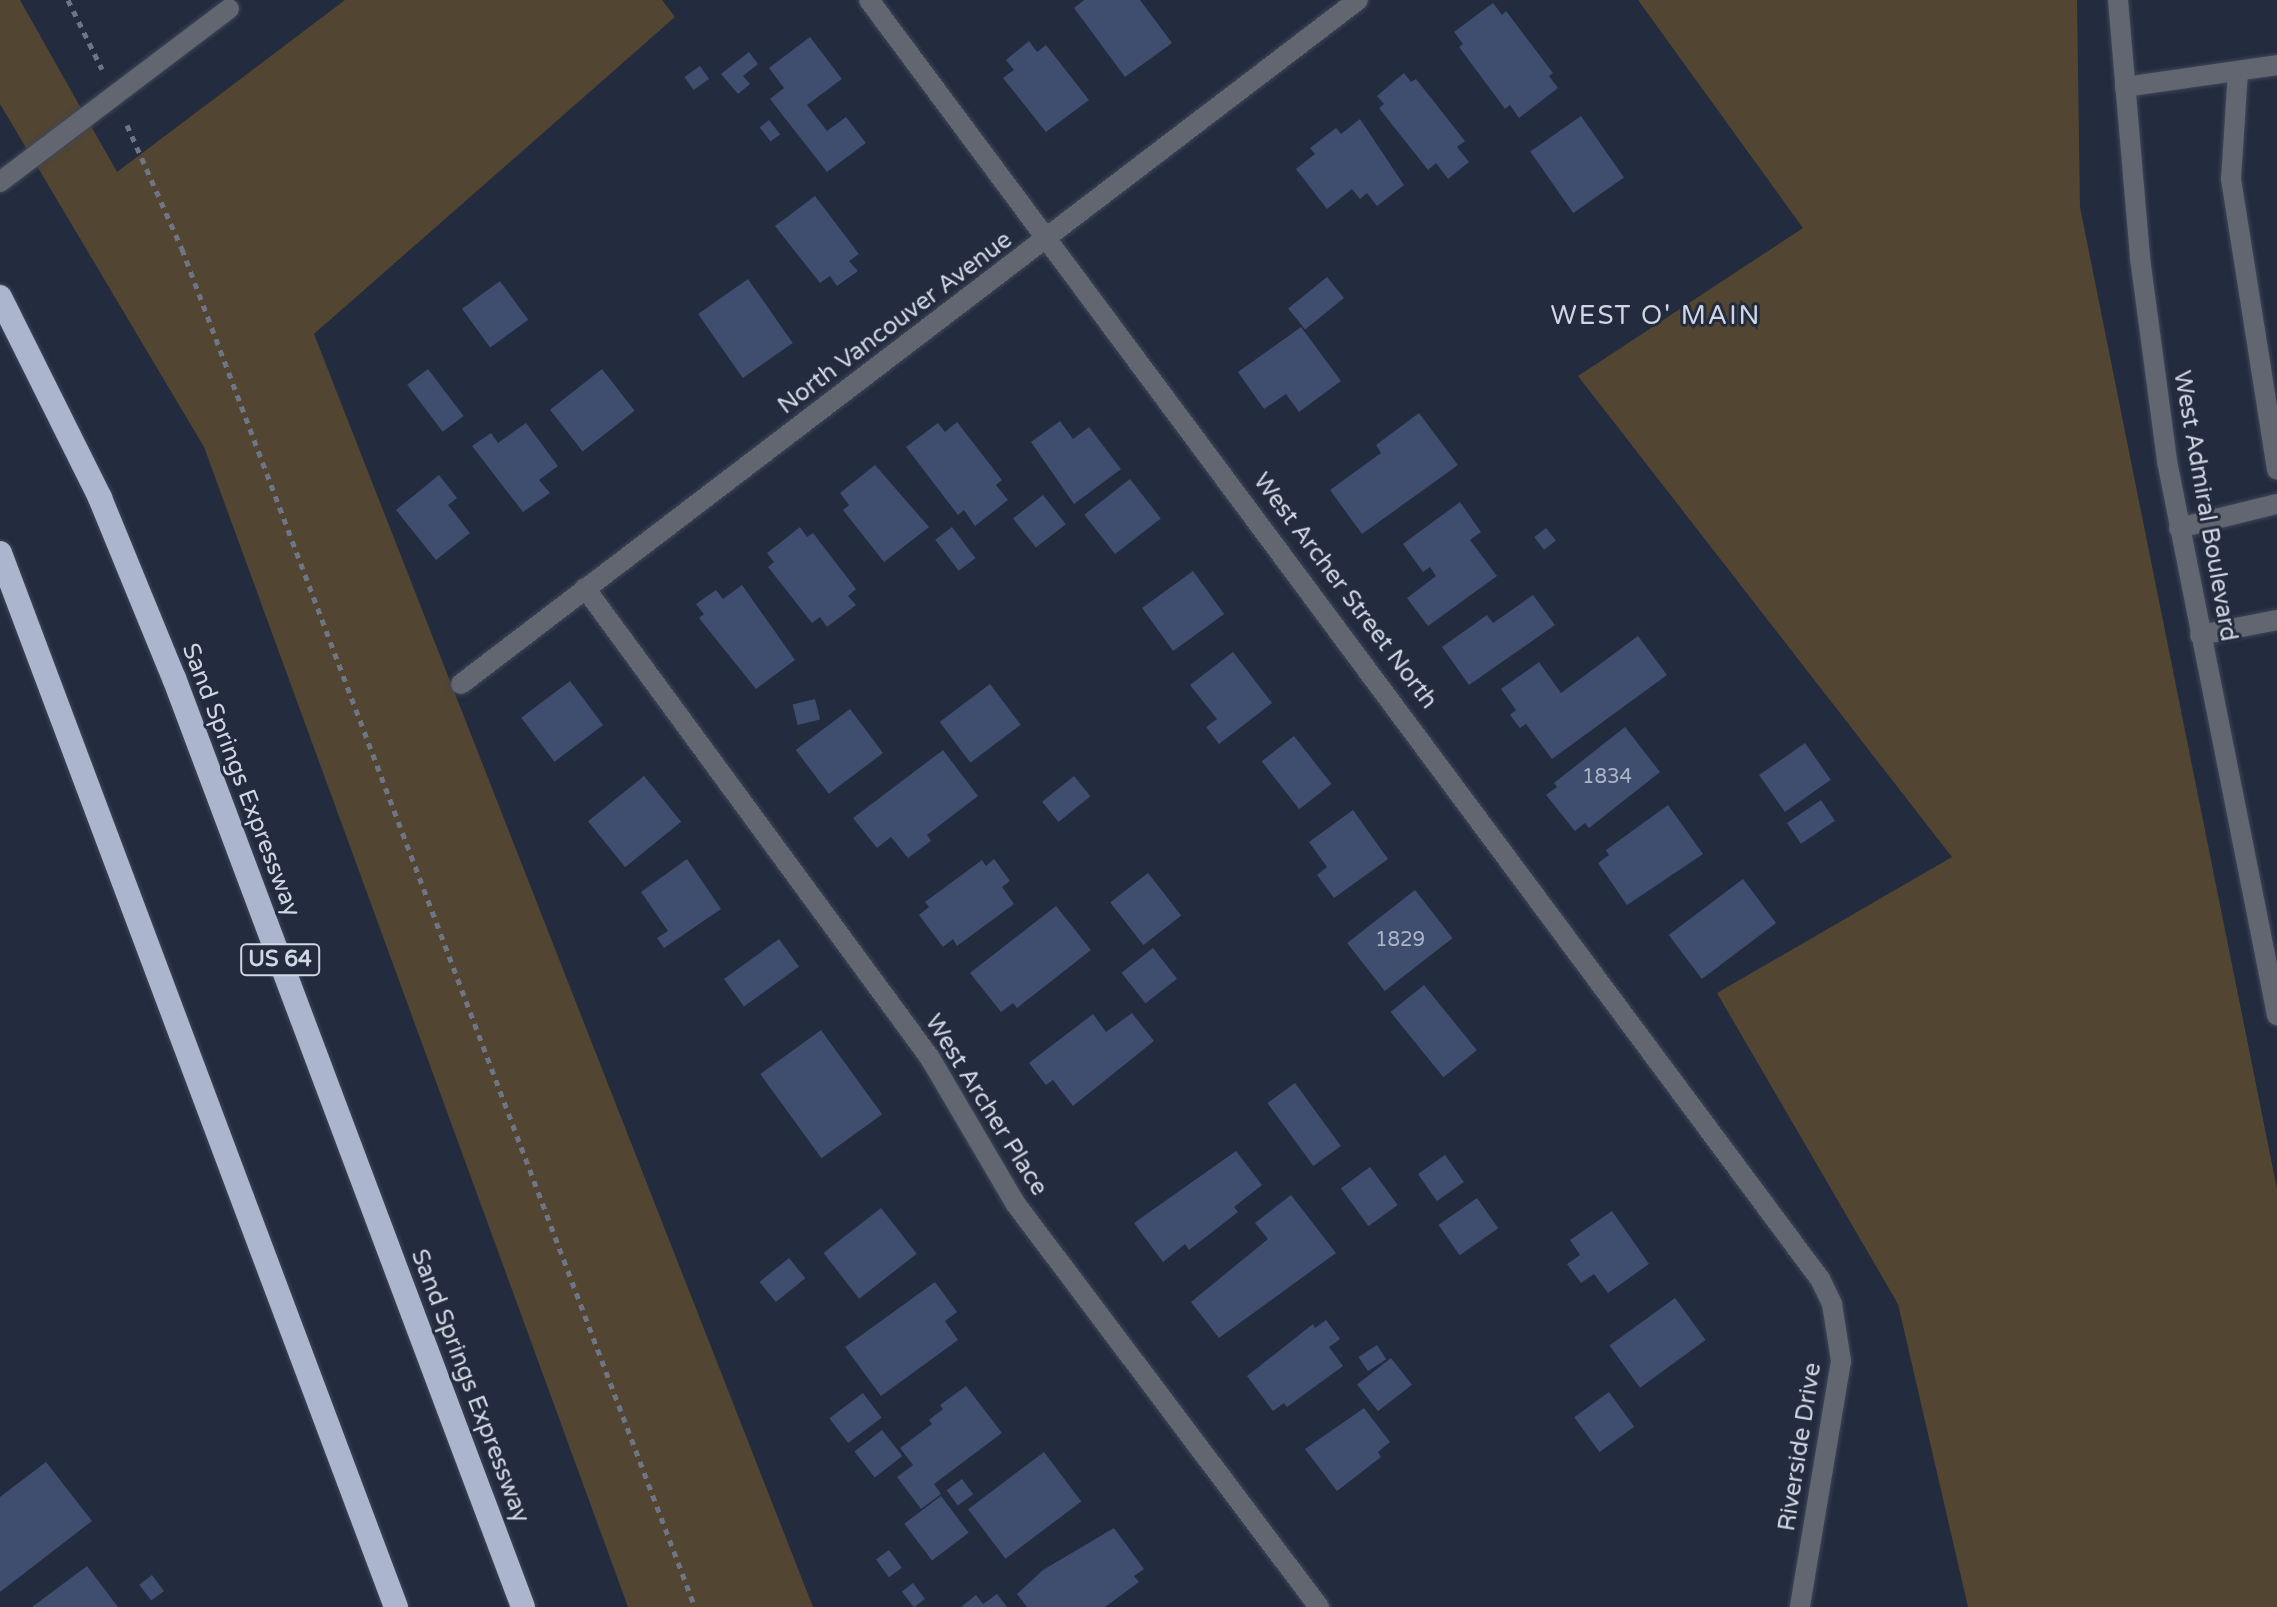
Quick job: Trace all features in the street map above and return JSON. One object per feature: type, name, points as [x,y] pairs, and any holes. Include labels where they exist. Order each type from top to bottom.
[{"type":"highway","name":"Sand Springs Expressway","points":[[0,297],[100,498],[174,678],[523,1607]]},
{"type":"highway","points":[[0,553],[396,1607]]},
{"type":"street","name":"West Archer Street North","points":[[869,0],[1776,1215]]},
{"type":"street","name":"North Vancouver Avenue","points":[[461,684],[1050,239],[1358,0]]},
{"type":"street","name":"West Admiral Boulevard","points":[[2118,0],[2140,258],[2179,528],[2277,1015]]},
{"type":"street","points":[[0,182],[236,5]]},
{"type":"street","points":[[2125,87],[2277,65]]},
{"type":"street","points":[[2238,71],[2231,179],[2277,469]]},
{"type":"street","points":[[2179,528],[2277,504]]},
{"type":"street","name":"West Archer Place","points":[[585,588],[930,1058],[1015,1203],[1319,1607]]},
{"type":"street","points":[[2200,635],[2277,620]]},
{"type":"street","name":"Riverside Drive","points":[[1776,1215],[1832,1304],[1841,1361],[1800,1607]]},
{"type":"path","points":[[68,0],[109,84]]},
{"type":"path","points":[[121,112],[188,264],[695,1607]]},
{"type":"shaded area","points":[[0,0],[20,0],[117,172],[345,0],[662,0],[675,17],[314,334],[813,1607],[628,1607],[204,447],[0,104]]},
{"type":"shaded area","points":[[1638,0],[2077,0],[2080,207],[2277,1189],[2277,1607],[1968,1607],[1898,1304],[1717,993],[1952,857],[1578,376],[1803,228]]},
{"type":"building","points":[[1084,0],[1140,0],[1172,43],[1125,77],[1074,8]]},
{"type":"building","points":[[1493,3],[1502,15],[1506,11],[1553,73],[1549,76],[1558,88],[1519,118],[1510,105],[1505,109],[1459,47],[1463,44],[1454,32]]},
{"type":"building","points":[[810,37],[842,79],[807,105],[827,131],[846,117],[866,143],[827,172],[770,99],[784,88],[769,68]]},
{"type":"building","points":[[1029,41],[1037,52],[1046,45],[1089,100],[1046,132],[1003,78],[1014,70],[1006,60]]},
{"type":"building","points":[[749,52],[758,64],[743,76],[750,84],[738,94],[721,74]]},
{"type":"building","points":[[700,66],[709,79],[694,90],[684,77]]},
{"type":"building","points":[[1404,73],[1411,82],[1416,79],[1465,141],[1457,147],[1469,162],[1448,179],[1436,163],[1428,170],[1379,108],[1384,104],[1377,96]]},
{"type":"building","points":[[1581,116],[1624,177],[1573,213],[1530,152]]},
{"type":"building","points":[[1360,119],[1404,185],[1377,206],[1367,193],[1360,199],[1352,189],[1327,209],[1296,169],[1315,154],[1310,148],[1336,128],[1341,134]]},
{"type":"building","points":[[769,120],[780,134],[771,142],[760,127]]},
{"type":"building","points":[[815,196],[859,254],[849,261],[858,271],[837,286],[830,276],[820,283],[775,226]]},
{"type":"building","points":[[1327,277],[1344,298],[1305,329],[1288,308]]},
{"type":"building","points":[[748,279],[793,343],[743,378],[698,314]]},
{"type":"building","points":[[500,281],[528,320],[490,347],[462,309]]},
{"type":"building","points":[[1301,327],[1341,381],[1299,412],[1286,394],[1264,409],[1238,372]]},
{"type":"building","points":[[428,369],[464,416],[443,432],[407,385]]},
{"type":"building","points":[[602,369],[635,411],[583,451],[550,410]]},
{"type":"building","points":[[1419,413],[1458,465],[1362,534],[1330,490],[1381,453],[1376,445]]},
{"type":"building","points":[[1060,421],[1073,439],[1089,427],[1121,469],[1074,504],[1031,442]]},
{"type":"building","points":[[957,422],[1002,480],[996,485],[1008,500],[975,526],[964,510],[958,515],[906,447],[938,423],[945,432]]},
{"type":"building","points":[[526,423],[558,466],[539,480],[550,493],[523,512],[472,446],[491,433],[498,443]]},
{"type":"building","points":[[875,465],[929,527],[884,562],[843,510],[849,505],[840,493]]},
{"type":"building","points":[[439,475],[457,498],[448,505],[470,533],[436,560],[396,510]]},
{"type":"building","points":[[1130,479],[1161,518],[1115,554],[1084,515]]},
{"type":"building","points":[[1043,495],[1066,524],[1036,548],[1013,518]]},
{"type":"building","points":[[1460,502],[1481,532],[1470,540],[1497,576],[1428,626],[1407,598],[1436,576],[1430,567],[1423,572],[1403,544]]},
{"type":"building","points":[[800,527],[807,537],[813,533],[856,589],[848,596],[856,605],[827,627],[820,617],[812,623],[768,567],[774,562],[767,553]]},
{"type":"building","points":[[952,527],[975,558],[959,571],[935,540]]},
{"type":"building","points":[[1546,528],[1556,541],[1544,550],[1534,537]]},
{"type":"building","points":[[1193,571],[1224,614],[1173,651],[1142,608]]},
{"type":"building","points":[[742,585],[795,660],[756,689],[699,618],[704,614],[696,604],[716,590],[723,599]]},
{"type":"building","points":[[1533,595],[1555,625],[1469,685],[1442,647],[1487,615],[1493,623]]},
{"type":"building","points":[[1638,636],[1667,675],[1552,759],[1526,724],[1520,728],[1510,715],[1516,710],[1501,689],[1539,662],[1561,693]]},
{"type":"building","points":[[1233,652],[1272,703],[1219,744],[1206,727],[1217,719],[1190,685]]},
{"type":"building","points":[[570,681],[603,725],[554,762],[521,718]]},
{"type":"building","points":[[990,684],[1021,725],[970,763],[940,722]]},
{"type":"building","points":[[815,699],[820,719],[798,725],[793,705]]},
{"type":"building","points":[[850,709],[883,753],[829,794],[796,750]]},
{"type":"building","points":[[1625,727],[1660,772],[1589,828],[1585,823],[1575,831],[1546,795],[1557,787],[1554,783]]},
{"type":"building","points":[[1294,736],[1332,784],[1299,809],[1262,761]]},
{"type":"building","points":[[1805,743],[1831,780],[1785,812],[1759,775]]},
{"type":"building","points":[[943,750],[978,796],[927,835],[931,841],[908,858],[891,837],[877,848],[853,818]]},
{"type":"building","points":[[644,776],[681,822],[625,867],[588,821]]},
{"type":"building","points":[[1074,776],[1090,796],[1058,822],[1042,802]]},
{"type":"building","points":[[1821,800],[1835,821],[1801,844],[1787,823]]},
{"type":"building","points":[[1668,805],[1703,854],[1627,905],[1598,863],[1609,855],[1606,850]]},
{"type":"building","points":[[1353,810],[1388,859],[1334,898],[1317,875],[1327,867],[1309,842]]},
{"type":"building","points":[[687,859],[721,909],[664,948],[657,938],[668,931],[641,892]]},
{"type":"building","points":[[994,859],[1010,881],[1002,887],[1014,904],[957,946],[953,939],[943,947],[919,915],[929,907],[925,902],[982,860],[986,866]]},
{"type":"building","points":[[1148,873],[1181,916],[1143,945],[1110,903]]},
{"type":"building","points":[[1743,879],[1776,923],[1702,979],[1669,935]]},
{"type":"building","points":[[1415,890],[1453,938],[1385,991],[1347,943]]},
{"type":"building","points":[[1056,906],[1091,950],[1017,1008],[1013,1003],[1001,1012],[970,973]]},
{"type":"building","points":[[779,939],[799,967],[744,1006],[724,979]]},
{"type":"building","points":[[1153,948],[1177,979],[1145,1003],[1121,973]]},
{"type":"building","points":[[1424,985],[1477,1050],[1443,1077],[1391,1012]]},
{"type":"building","points":[[1132,1013],[1154,1041],[1073,1106],[1053,1080],[1046,1085],[1029,1063],[1093,1014],[1106,1032]]},
{"type":"building","points":[[821,1030],[882,1114],[821,1158],[760,1074]]},
{"type":"building","points":[[1295,1083],[1341,1146],[1313,1166],[1267,1103]]},
{"type":"building","points":[[1236,1151],[1262,1185],[1234,1207],[1238,1212],[1189,1250],[1185,1244],[1163,1262],[1134,1223]]},
{"type":"building","points":[[1445,1155],[1464,1182],[1437,1201],[1418,1174]]},
{"type":"building","points":[[1370,1167],[1398,1205],[1369,1226],[1341,1188]]},
{"type":"building","points":[[1291,1195],[1336,1253],[1219,1338],[1191,1302],[1268,1239],[1255,1223]]},
{"type":"building","points":[[1477,1198],[1498,1228],[1460,1255],[1438,1225]]},
{"type":"building","points":[[881,1208],[917,1254],[859,1299],[823,1253]]},
{"type":"building","points":[[1612,1211],[1649,1264],[1608,1293],[1594,1274],[1581,1283],[1567,1264],[1580,1255],[1570,1240]]},
{"type":"building","points":[[789,1258],[805,1278],[776,1302],[759,1282]]},
{"type":"building","points":[[935,1282],[957,1312],[945,1321],[958,1340],[881,1396],[845,1347]]},
{"type":"building","points":[[1675,1298],[1706,1340],[1640,1388],[1609,1346]]},
{"type":"building","points":[[1326,1320],[1340,1339],[1329,1347],[1343,1366],[1287,1407],[1284,1403],[1273,1411],[1247,1376],[1313,1324],[1315,1328]]},
{"type":"building","points":[[1377,1345],[1386,1359],[1368,1371],[1359,1357]]},
{"type":"building","points":[[1391,1358],[1412,1385],[1378,1411],[1357,1384]]},
{"type":"building","points":[[966,1386],[1002,1433],[934,1484],[941,1494],[921,1509],[897,1477],[913,1465],[900,1448],[932,1424],[929,1420],[943,1409],[940,1405]]},
{"type":"building","points":[[1609,1392],[1634,1427],[1599,1452],[1574,1417]]},
{"type":"building","points":[[863,1393],[882,1418],[848,1443],[829,1418]]},
{"type":"building","points":[[1364,1408],[1390,1442],[1378,1452],[1381,1457],[1337,1491],[1305,1449]]},
{"type":"building","points":[[882,1430],[902,1456],[875,1478],[854,1452]]},
{"type":"building","points":[[1044,1452],[1081,1502],[1005,1559],[968,1509]]},
{"type":"building","points":[[46,1462],[92,1521],[0,1592],[0,1497]]},
{"type":"building","points":[[962,1479],[973,1494],[958,1506],[947,1490]]},
{"type":"building","points":[[941,1496],[969,1533],[932,1560],[904,1524]]},
{"type":"building","points":[[1114,1528],[1144,1569],[1134,1576],[1139,1582],[1105,1607],[1027,1607],[1017,1594],[1043,1570]]},
{"type":"building","points":[[889,1550],[902,1568],[889,1577],[876,1559]]},
{"type":"building","points":[[87,1566],[118,1607],[32,1607]]},
{"type":"building","points":[[152,1575],[164,1591],[151,1601],[139,1585]]},
{"type":"building","points":[[913,1583],[925,1599],[914,1607],[902,1591]]},
{"type":"building","points":[[997,1594],[1007,1607],[961,1607],[976,1595],[983,1604]]},
{"type":"district","name":"WEST O' MAIN","points":[[1656,316]]}]
